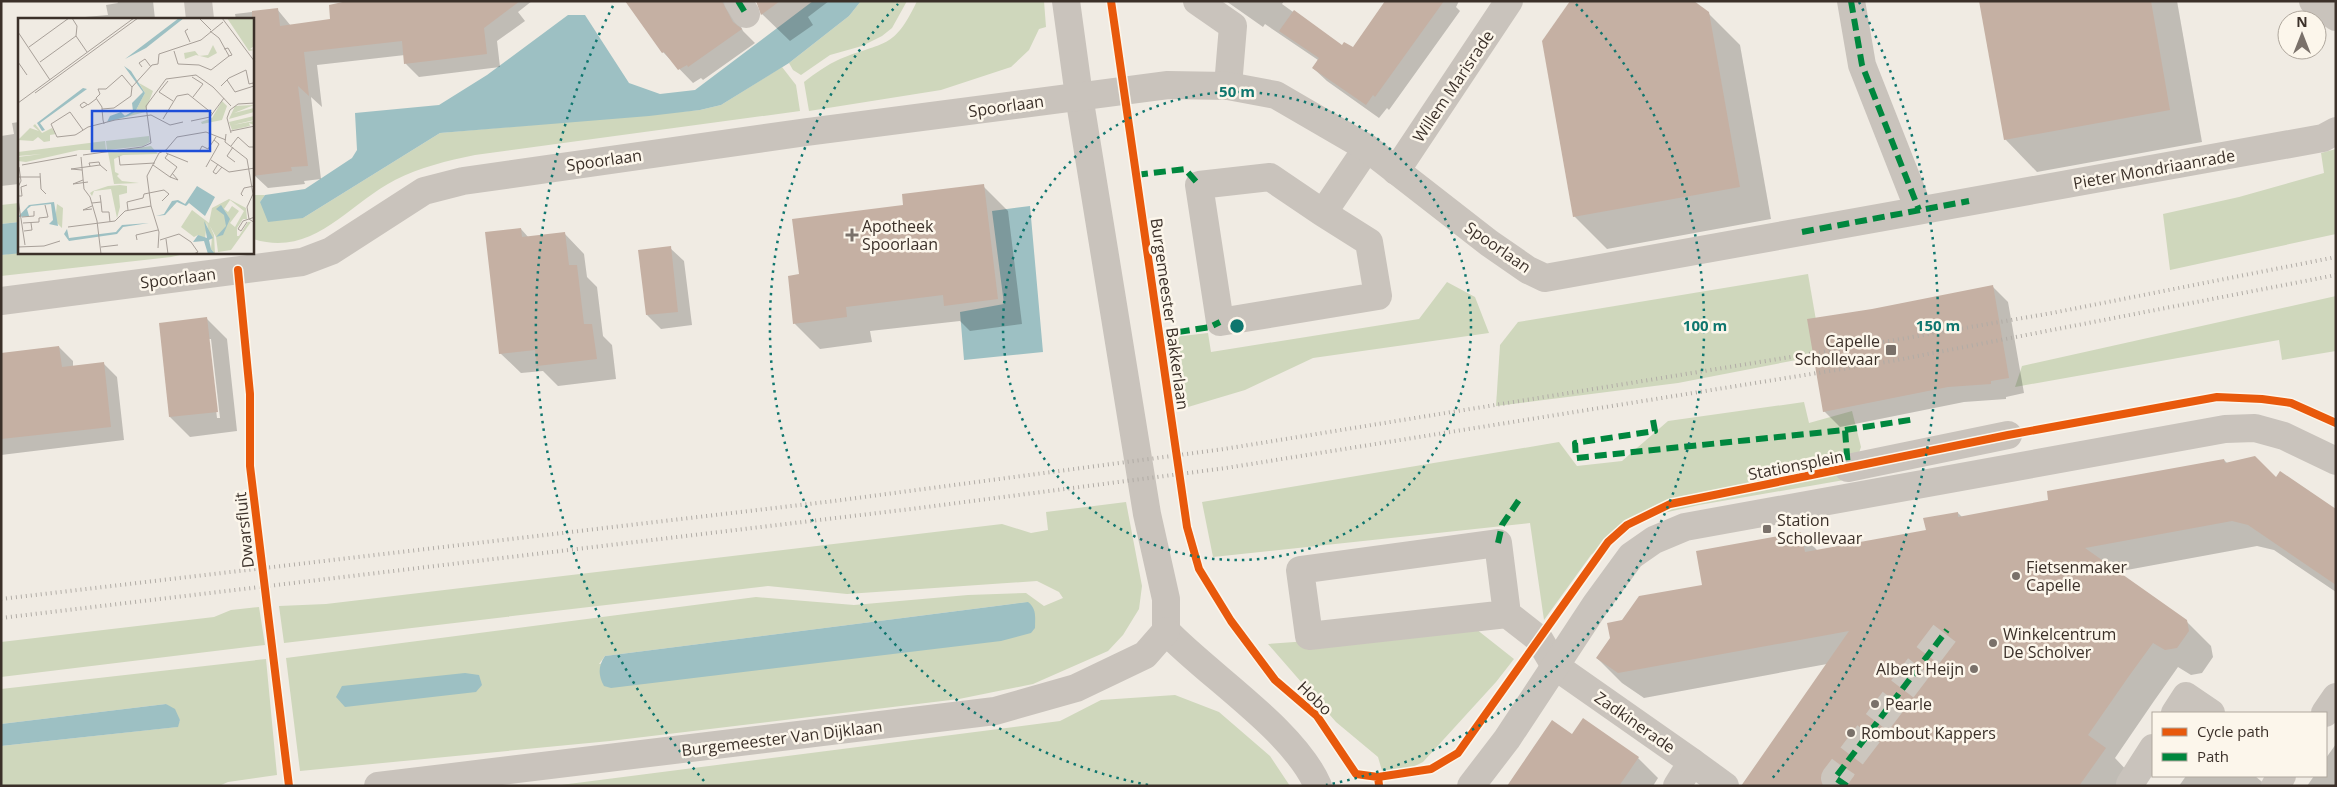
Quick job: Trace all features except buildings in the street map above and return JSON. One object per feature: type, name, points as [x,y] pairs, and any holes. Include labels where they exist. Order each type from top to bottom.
[{"type":"street","points":[[198,1],[200,18]]},
{"type":"street","points":[[1066,1],[1079,96],[1147,514],[1166,600],[1166,631],[1186,652],[1271,725],[1311,770],[1318,786]]},
{"type":"street","points":[[1197,1],[1233,26],[1228,86]]},
{"type":"street","name":"Willem Marisrade","points":[[1396,171],[1509,1]]},
{"type":"street","points":[[1851,1],[1862,65],[1919,210]]},
{"type":"street","points":[[2313,1],[2336,17]]},
{"type":"street","name":"Spoorlaan","points":[[1,301],[236,261],[302,262],[331,251],[424,191],[463,181],[757,138],[1168,86],[1228,86],[1276,95],[1366,148],[1489,243],[1545,278],[1919,210]]},
{"type":"street","name":"Pieter Mondriaanrade","points":[[1919,210],[2314,140],[2323,138],[2336,130]]},
{"type":"street","points":[[1323,213],[1366,148]]},
{"type":"street","points":[[1270,177],[1323,213],[1369,242],[1378,296],[1220,322],[1199,185],[1270,177]]},
{"type":"street","points":[[1471,786],[1507,739],[1631,556],[1654,540],[1685,527],[2226,429],[2255,428],[2284,436],[2336,461]]},
{"type":"street","name":"Stationsplein","points":[[1848,468],[2008,434]]},
{"type":"street","points":[[1507,614],[1498,543],[1300,570],[1309,636],[1507,614],[1539,639],[1555,666]]},
{"type":"street","name":"Burgemeester Van Dijklaan","points":[[378,786],[995,711],[1076,688],[1145,655],[1166,631]]},
{"type":"street","name":"Zadkinerade","points":[[1555,666],[1692,762],[1677,786]]},
{"type":"street","points":[[2176,712],[2186,696],[2210,712]]},
{"type":"street","points":[[2326,712],[2336,697]]},
{"type":"street","points":[[2130,784],[2152,750]]},
{"type":"street","points":[[1692,762],[1725,786]]},
{"type":"green space","points":[[861,1],[907,1],[892,28],[882,36],[862,46],[830,55],[801,75],[793,70],[789,63],[849,16]]},
{"type":"green space","points":[[917,1],[1044,1],[1046,27],[1039,29],[1029,50],[1011,67],[941,90],[809,111],[804,82],[835,61],[886,42],[901,28]]},
{"type":"green space","points":[[782,67],[796,85],[800,111],[475,155],[404,175],[378,190],[328,226],[312,235],[294,241],[274,243],[254,239],[254,195],[265,195],[260,202],[303,218],[440,133],[700,110],[721,105]]},
{"type":"green space","points":[[2336,149],[2336,234],[2170,270],[2163,214],[2239,197],[2324,173],[2321,153]]},
{"type":"green space","points":[[18,203],[18,222],[1,224],[1,205]]},
{"type":"green space","points":[[18,253],[184,254],[1,276],[1,255]]},
{"type":"green space","points":[[1808,274],[1822,355],[1678,383],[1496,406],[1500,345],[1518,322]]},
{"type":"green space","points":[[1447,282],[1475,297],[1489,333],[1313,358],[1245,390],[1178,410],[1165,338],[1208,333],[1211,352],[1419,319]]},
{"type":"green space","points":[[2336,296],[2336,351],[2282,360],[2279,340],[2015,387],[2022,366]]},
{"type":"green space","points":[[1804,402],[1809,423],[1852,411],[1861,447],[1850,479],[1699,505],[1659,514],[1624,528],[1591,555],[1544,620],[1530,523],[1213,557],[1202,502],[1559,442],[1577,466],[1622,461],[1668,421]]},
{"type":"green space","points":[[1126,502],[1142,586],[1139,609],[1123,635],[1108,651],[1033,684],[959,699],[610,741],[300,771],[286,658],[756,597],[854,605],[968,595],[1026,593],[1044,606],[1063,598],[1059,592],[1037,581],[847,594],[768,586],[284,643],[279,606],[326,604],[1002,524],[1031,533],[1048,530],[1046,512]],"holes":[[[1028,602],[599,664],[605,656]]]},
{"type":"green space","points":[[259,607],[265,645],[1,677],[1,642],[214,617],[231,610]]},
{"type":"green space","points":[[1476,629],[1514,659],[1496,682],[1423,762],[1385,781],[1378,757],[1336,722],[1268,644]]},
{"type":"green space","points":[[266,659],[277,775],[228,782],[219,786],[1,786],[1,746],[177,727],[180,720],[166,704],[1,724],[1,689]]},
{"type":"green space","points":[[1175,695],[1219,712],[1270,756],[1290,786],[553,786],[1060,721],[1101,700]]},
{"type":"water","points":[[813,1],[861,1],[849,16],[789,63],[721,105],[700,110],[649,116],[440,133],[303,218],[268,222],[260,202],[265,195],[305,189],[352,158],[357,150],[355,113],[439,105],[487,75],[568,15],[585,15],[629,83],[660,94],[695,90]]},
{"type":"water","points":[[1030,206],[1043,352],[964,360],[960,312],[1004,304],[992,211]]},
{"type":"water","points":[[18,222],[18,253],[1,255],[1,224]]},
{"type":"water","points":[[1028,602],[1034,610],[1035,628],[1031,633],[1001,641],[611,688],[604,686],[600,674],[601,663],[605,656]]},
{"type":"water","points":[[465,673],[479,675],[482,685],[476,692],[345,707],[336,697],[342,686]]},
{"type":"water","points":[[166,704],[175,709],[180,720],[178,727],[1,746],[1,724]]},
{"type":"tunnel","points":[[1847,786],[1835,778],[1947,630]]},
{"type":"railway","points":[[1,599],[834,501],[1224,449],[2052,313],[2336,257]]},
{"type":"railway","points":[[1,618],[911,509],[1226,468],[1892,361],[2336,275]]},
{"type":"marked path","points":[[738,1],[746,14]]},
{"type":"marked path","points":[[1851,1],[1862,65],[1919,210]]},
{"type":"marked path","points":[[1136,175],[1185,169],[1199,185]]},
{"type":"marked path","points":[[1802,232],[1969,201]]},
{"type":"marked path","points":[[1160,335],[1210,327],[1220,322]]},
{"type":"marked path","points":[[1845,430],[1916,419]]},
{"type":"marked path","points":[[1653,420],[1655,431],[1575,443],[1576,458],[1845,430],[1848,468],[1851,468]]},
{"type":"marked path","points":[[1498,543],[1502,525],[1521,497]]},
{"type":"marked path","points":[[1847,786],[1835,778],[1947,630]]},
{"type":"cycle path","name":"Burgemeester Bakkerlaan","points":[[1111,1],[1187,527],[1199,569],[1231,621],[1275,680],[1317,716],[1356,774],[1378,777],[1379,785]]},
{"type":"cycle path","name":"Dwarsfluit","points":[[238,270],[250,394],[250,466],[289,786]]},
{"type":"cycle path","points":[[1378,777],[1431,769],[1458,753],[1608,542],[1627,525],[1670,504],[2008,435],[2217,397],[2262,399],[2291,403],[2336,423]]},
{"type":"place","name":"Apotheek Spoorlaan","points":[[852,235]]},
{"type":"place","name":"Capelle Schollevaar","points":[[1891,350]]},
{"type":"place","name":"Station Schollevaar","points":[[1767,529]]},
{"type":"place","name":"Fietsenmaker Capelle","points":[[2016,576]]},
{"type":"place","name":"Winkelcentrum De Scholver","points":[[1993,643]]},
{"type":"place","name":"Albert Heijn","points":[[1974,669]]},
{"type":"place","name":"Pearle","points":[[1875,704]]},
{"type":"place","name":"Rombout Kappers","points":[[1851,733]]}]
